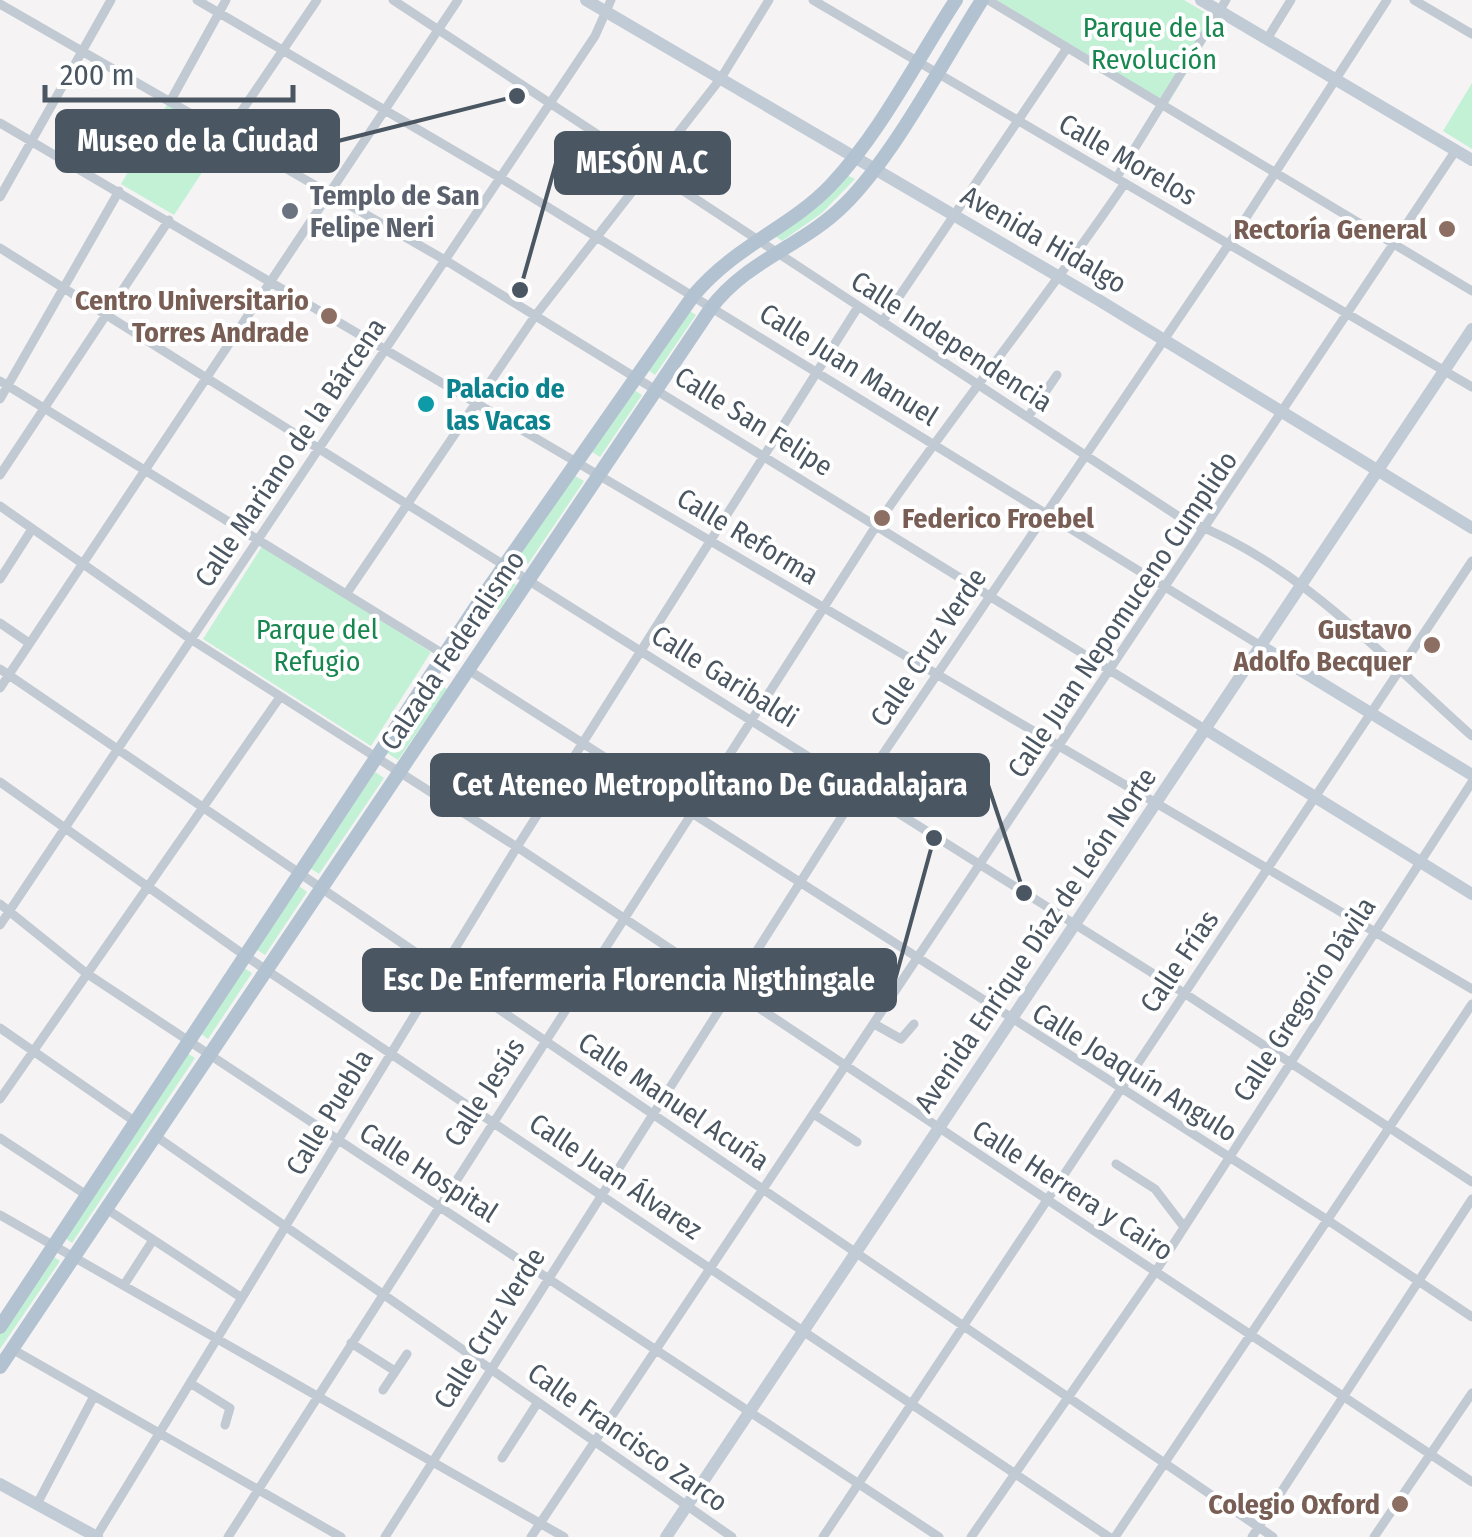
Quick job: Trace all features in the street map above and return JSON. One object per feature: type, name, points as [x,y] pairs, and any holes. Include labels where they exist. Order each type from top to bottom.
[{"type":"main road","name":"Avenida Hidalgo","points":[[586,0],[608,6],[720,78],[1061,278],[1472,528]]},
{"type":"main road","name":"Calzada Federalismo","points":[[0,1327],[506,564],[693,296],[722,264],[829,188],[854,157],[956,0]]},
{"type":"main road","name":"Calzada Federalismo","points":[[0,1366],[711,308],[739,276],[825,223],[874,168],[985,0]]},
{"type":"main road","points":[[1201,0],[1222,5],[1267,39],[1472,160]]},
{"type":"main road","name":"Avenida Enrique Díaz de León Norte","points":[[666,1537],[1472,329]]},
{"type":"main road","name":"Calle Juan Manuel","points":[[1261,646],[1472,779]]},
{"type":"main road","name":"Calle San Felipe","points":[[1204,729],[1472,894]]},
{"type":"main road","points":[[0,1484],[97,1537]]},
{"type":"street","points":[[0,197],[111,0]]},
{"type":"street","name":"Calle Juan Manuel","points":[[198,0],[498,177],[1261,646]]},
{"type":"street","points":[[171,100],[226,0]]},
{"type":"street","points":[[228,131],[317,0]]},
{"type":"street","name":"Calle Independencia","points":[[393,0],[1184,520],[1207,526],[1302,586],[1472,736]]},
{"type":"street","points":[[0,688],[4,672],[30,643],[80,562],[458,0]]},
{"type":"street","points":[[347,593],[535,316],[720,78],[769,0]]},
{"type":"street","name":"Calle Morelos","points":[[813,0],[1472,387]]},
{"type":"street","points":[[985,0],[1472,291]]},
{"type":"street","points":[[1267,39],[1291,0]]},
{"type":"street","name":"Calle Cruz Verde","points":[[385,1537],[860,788],[1229,244],[1387,0]]},
{"type":"street","points":[[1414,0],[1428,3],[1472,34]]},
{"type":"street","name":"Calle San Felipe","points":[[0,4],[228,131],[445,260],[1204,729]]},
{"type":"street","name":"Calle Jesús","points":[[228,1537],[876,526],[976,384],[1061,278],[1222,5]]},
{"type":"street","name":"Calle Mariano de la Bárcena","points":[[0,925],[550,102],[608,6]]},
{"type":"street","points":[[882,322],[957,217],[1068,48]]},
{"type":"street","name":"Calle Reforma","points":[[0,123],[1472,989]]},
{"type":"street","name":"Calle Juan Nepomuceno Cumplido","points":[[531,1537],[848,1068],[1456,150]]},
{"type":"street","points":[[0,399],[4,383],[118,190]]},
{"type":"street","points":[[0,475],[169,220]]},
{"type":"street","name":"Calle Garibaldi","points":[[0,248],[530,578],[1184,993],[1472,1182]]},
{"type":"street","name":"Calle Puebla","points":[[97,1537],[517,847],[858,306]]},
{"type":"street","points":[[1028,417],[1056,375]]},
{"type":"street","points":[[4,383],[260,536],[446,654]]},
{"type":"street","name":"Calle Herrera y Cairo","points":[[0,506],[192,640],[517,847],[1472,1482]]},
{"type":"street","points":[[0,579],[32,528]]},
{"type":"street","name":"Calle Frías","points":[[823,1537],[1472,561]]},
{"type":"street","points":[[0,623],[30,643]]},
{"type":"street","name":"Calle Joaquín Angulo","points":[[470,671],[1326,1219],[1472,1317]]},
{"type":"street","name":"Calle Manuel Acuña","points":[[4,672],[1274,1537]]},
{"type":"street","points":[[0,1099],[280,697]]},
{"type":"street","name":"Calle Gregorio Dávila","points":[[971,1537],[1156,1271],[1472,779]]},
{"type":"street","name":"Calle Juan Álvarez","points":[[0,782],[247,957],[1112,1537]]},
{"type":"street","name":"Calle Hospital","points":[[0,904],[86,973],[939,1537]]},
{"type":"street","points":[[1112,1537],[1472,1004]]},
{"type":"street","points":[[876,1025],[900,1038],[914,1024]]},
{"type":"street","points":[[0,1028],[137,1123]]},
{"type":"street","points":[[816,1115],[857,1142]]},
{"type":"street","name":"Calle Francisco Zarco","points":[[154,1135],[732,1537]]},
{"type":"street","points":[[0,1138],[88,1196]]},
{"type":"street","points":[[1116,1164],[1155,1189],[1184,1228]]},
{"type":"street","points":[[1252,1537],[1472,1199]]},
{"type":"street","points":[[105,1208],[242,1298]]},
{"type":"street","points":[[0,1215],[564,1537]]},
{"type":"street","points":[[124,1286],[153,1240]]},
{"type":"street","points":[[351,1343],[396,1372]]},
{"type":"street","points":[[12,1349],[341,1537]]},
{"type":"street","points":[[383,1390],[407,1354]]},
{"type":"street","points":[[190,1383],[230,1408],[224,1424]]},
{"type":"street","points":[[1374,1537],[1472,1392]]},
{"type":"street","points":[[37,1504],[94,1396]]},
{"type":"street","points":[[502,1458],[538,1402]]},
{"type":"green space","name":"Parque de la Revolución","points":[[997,0],[1184,0],[1218,20],[1168,104]]},
{"type":"green space","points":[[1472,83],[1472,149],[1443,131]]},
{"type":"green space","points":[[168,103],[226,136],[174,215],[121,184]]},
{"type":"green space","points":[[846,175],[855,179],[822,213],[782,241],[772,234]]},
{"type":"green space","points":[[688,310],[696,315],[655,375],[648,370]]},
{"type":"green space","points":[[634,390],[642,395],[600,457],[592,452]]},
{"type":"green space","points":[[575,476],[584,481],[528,564],[515,556]]},
{"type":"green space","name":"Parque del Refugio","points":[[263,545],[431,652],[371,746],[203,639]]},
{"type":"green space","points":[[504,575],[516,585],[499,610],[484,601]]},
{"type":"green space","points":[[434,681],[447,689],[398,760],[387,753]]},
{"type":"green space","points":[[375,772],[384,778],[319,874],[310,868]]},
{"type":"green space","points":[[299,886],[307,892],[265,955],[256,949]]},
{"type":"green space","points":[[244,968],[252,973],[208,1039],[200,1033]]},
{"type":"green space","points":[[187,1053],[195,1058],[72,1243],[64,1237]]},
{"type":"green space","points":[[51,1255],[60,1261],[0,1349],[0,1332]]},
{"type":"place","name":"Museo de la Ciudad","points":[[517,96]]},
{"type":"place","name":"Templo de San Felipe Neri","points":[[290,211]]},
{"type":"place","name":"Rectoría General","points":[[1447,229]]},
{"type":"place","name":"MESÓN A.C","points":[[520,290]]},
{"type":"place","name":"Centro Universitario Torres Andrade","points":[[329,316]]},
{"type":"place","name":"Palacio de las Vacas","points":[[426,404]]},
{"type":"place","name":"Federico Froebel","points":[[882,518]]},
{"type":"place","name":"Gustavo Adolfo Becquer","points":[[1432,645]]},
{"type":"place","name":"Esc De Enfermeria Florencia Nigthingale","points":[[934,838]]},
{"type":"place","name":"Cet Ateneo Metropolitano De Guadalajara","points":[[1024,893]]},
{"type":"place","name":"Colegio Oxford","points":[[1400,1504]]}]
